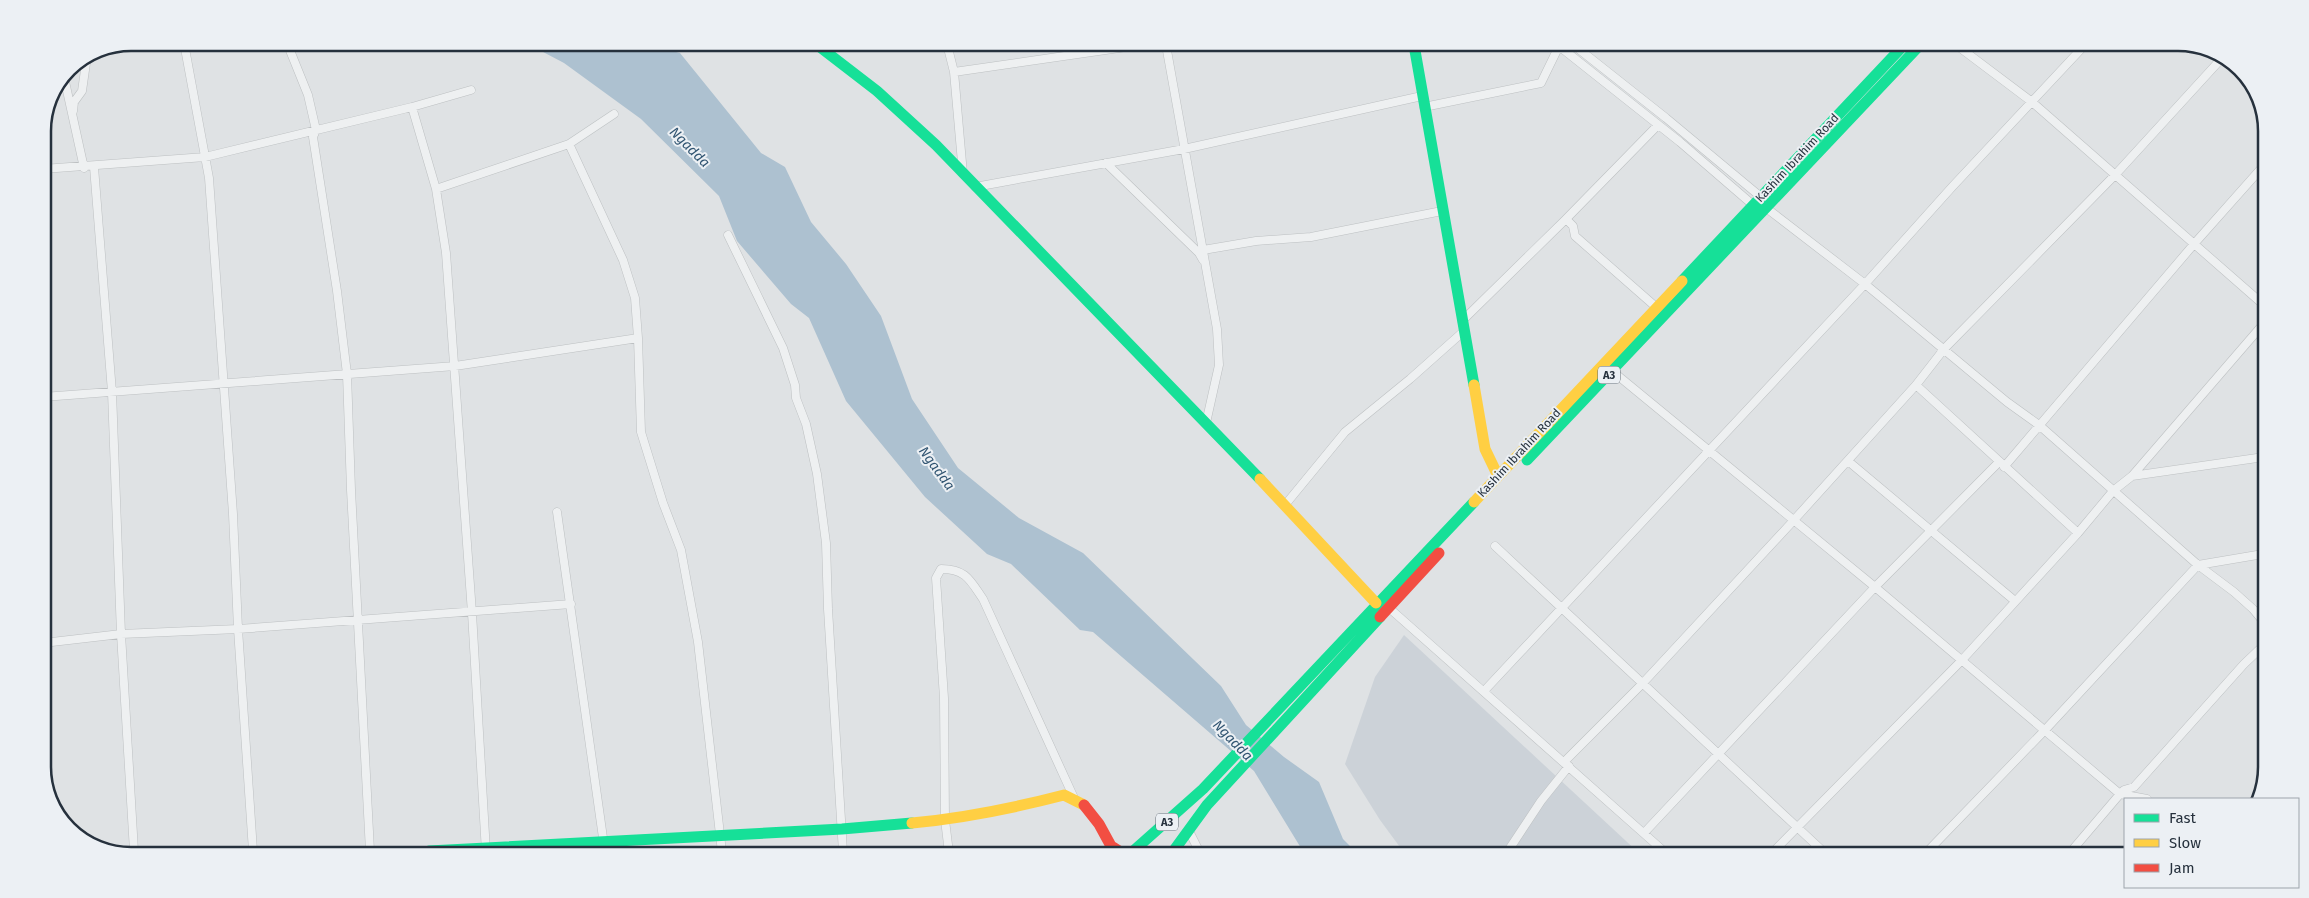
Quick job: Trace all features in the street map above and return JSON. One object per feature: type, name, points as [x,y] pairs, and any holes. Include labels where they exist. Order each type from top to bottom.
[{"type":"main road","points":[[825,51],[888,100],[963,174],[1285,505],[1376,603]]},
{"type":"main road","points":[[1415,51],[1485,449],[1498,476]]},
{"type":"main road","name":"Kashim Ibrahim Road","points":[[1177,847],[1210,802],[1759,203],[1820,131],[1898,51]]},
{"type":"main road","name":"Kashim Ibrahim Road","points":[[1138,847],[1203,789],[1376,603],[1498,476],[1608,368],[1656,307],[1914,51]]},
{"type":"main road","points":[[605,847],[720,835],[842,829],[944,820],[1019,807],[1064,795],[1082,803],[1099,824],[1113,847]]},
{"type":"main road","points":[[1167,847],[1210,802]]},
{"type":"street","points":[[185,51],[209,178],[217,275],[222,384],[234,514],[238,629],[253,847]]},
{"type":"street","points":[[290,51],[308,95],[316,130],[313,137],[348,374],[357,620],[370,847]]},
{"type":"street","points":[[949,51],[954,72],[963,174]]},
{"type":"street","points":[[954,72],[1099,51]]},
{"type":"street","points":[[1167,51],[1217,329],[1219,365],[1206,423]]},
{"type":"street","points":[[975,187],[1184,149],[1423,101],[1541,83],[1557,51]]},
{"type":"street","points":[[1565,51],[1658,125],[1865,284],[2007,402],[2039,425],[2198,565],[2254,609],[2258,614]]},
{"type":"street","points":[[1581,51],[1666,118],[1759,203]]},
{"type":"street","points":[[1964,51],[2032,102],[2258,300]]},
{"type":"street","points":[[1485,690],[1560,608],[1709,452],[2079,51]]},
{"type":"street","points":[[1511,847],[1566,764],[1848,461],[1916,385],[1944,349],[2116,175],[2218,62]]},
{"type":"street","points":[[72,119],[74,102],[82,91],[86,66]]},
{"type":"street","points":[[66,86],[84,168]]},
{"type":"street","points":[[51,169],[84,168],[205,158],[412,107],[471,90]]},
{"type":"street","points":[[412,107],[436,189],[446,253],[472,613],[486,847]]},
{"type":"street","points":[[436,189],[569,144],[614,114]]},
{"type":"street","points":[[1285,505],[1345,432],[1410,379],[1658,125]]},
{"type":"street","points":[[569,144],[623,260],[635,298],[642,432],[663,503],[681,550],[698,642],[721,847]]},
{"type":"street","points":[[1106,163],[1199,253],[1204,262]]},
{"type":"street","points":[[94,167],[112,392],[121,634],[134,847]]},
{"type":"street","points":[[1644,833],[1875,587],[2039,425],[2258,172]]},
{"type":"street","points":[[1203,250],[1256,241],[1311,237],[1442,211]]},
{"type":"street","points":[[1566,219],[1573,226],[1575,236],[1656,307]]},
{"type":"street","points":[[728,235],[783,348],[795,385],[796,398],[806,424],[817,474],[826,543],[828,609],[843,847]]},
{"type":"street","points":[[1777,847],[1962,660],[2113,491],[2132,476],[2258,330]]},
{"type":"street","points":[[51,396],[455,366],[638,338]]},
{"type":"street","points":[[1608,368],[1875,587],[2120,794],[2142,798]]},
{"type":"street","points":[[1916,385],[2078,532]]},
{"type":"street","points":[[2132,476],[2258,458]]},
{"type":"street","points":[[1848,461],[2015,601]]},
{"type":"street","points":[[557,512],[605,847]]},
{"type":"street","points":[[1495,546],[1818,847]]},
{"type":"street","points":[[1932,847],[2045,730],[2198,565],[2258,555]]},
{"type":"street","points":[[948,847],[944,820],[944,698],[936,578],[941,569],[953,569],[968,577],[983,599],[1074,798]]},
{"type":"street","points":[[51,642],[121,634],[238,629],[472,613],[571,604]]},
{"type":"street","points":[[1388,607],[1485,690],[1659,847]]},
{"type":"street","points":[[2254,609],[2258,610]]},
{"type":"street","points":[[2075,847],[2120,794],[2124,790],[2134,787],[2258,651]]},
{"type":"street","points":[[1189,831],[1197,847]]},
{"type":"shaded area","points":[[1404,635],[1632,847],[1400,847],[1380,820],[1345,764],[1375,677]]},
{"type":"water","name":"Ngadda","points":[[541,51],[672,51],[680,53],[761,153],[785,167],[811,222],[846,264],[881,316],[912,399],[958,468],[1019,518],[1083,553],[1221,686],[1246,725],[1284,757],[1319,782],[1343,839],[1351,847],[1300,847],[1254,771],[1093,632],[1080,630],[1011,564],[987,554],[925,497],[846,401],[809,318],[791,304],[737,241],[719,196],[641,119],[564,63]]},
{"type":"traffic: fast","points":[[825,51],[877,91],[936,145],[1260,479]]},
{"type":"traffic: fast","points":[[1415,51],[1474,385]]},
{"type":"traffic: fast","points":[[1682,281],[1898,51]]},
{"type":"traffic: fast","points":[[1527,460],[1914,51]]},
{"type":"traffic: fast","points":[[1138,847],[1203,789],[1474,502]]},
{"type":"traffic: fast","points":[[1176,847],[1207,805],[1380,617]]},
{"type":"traffic: fast","points":[[504,847],[842,829],[912,823]]},
{"type":"traffic: slow","points":[[1474,502],[1682,281]]},
{"type":"traffic: slow","points":[[1474,385],[1485,449],[1498,476]]},
{"type":"traffic: slow","points":[[1260,479],[1376,603]]},
{"type":"traffic: slow","points":[[912,823],[989,812],[1064,795],[1084,805]]},
{"type":"traffic: jam","points":[[1380,617],[1439,553]]},
{"type":"traffic: jam","points":[[1084,805],[1099,824],[1113,847]]}]
